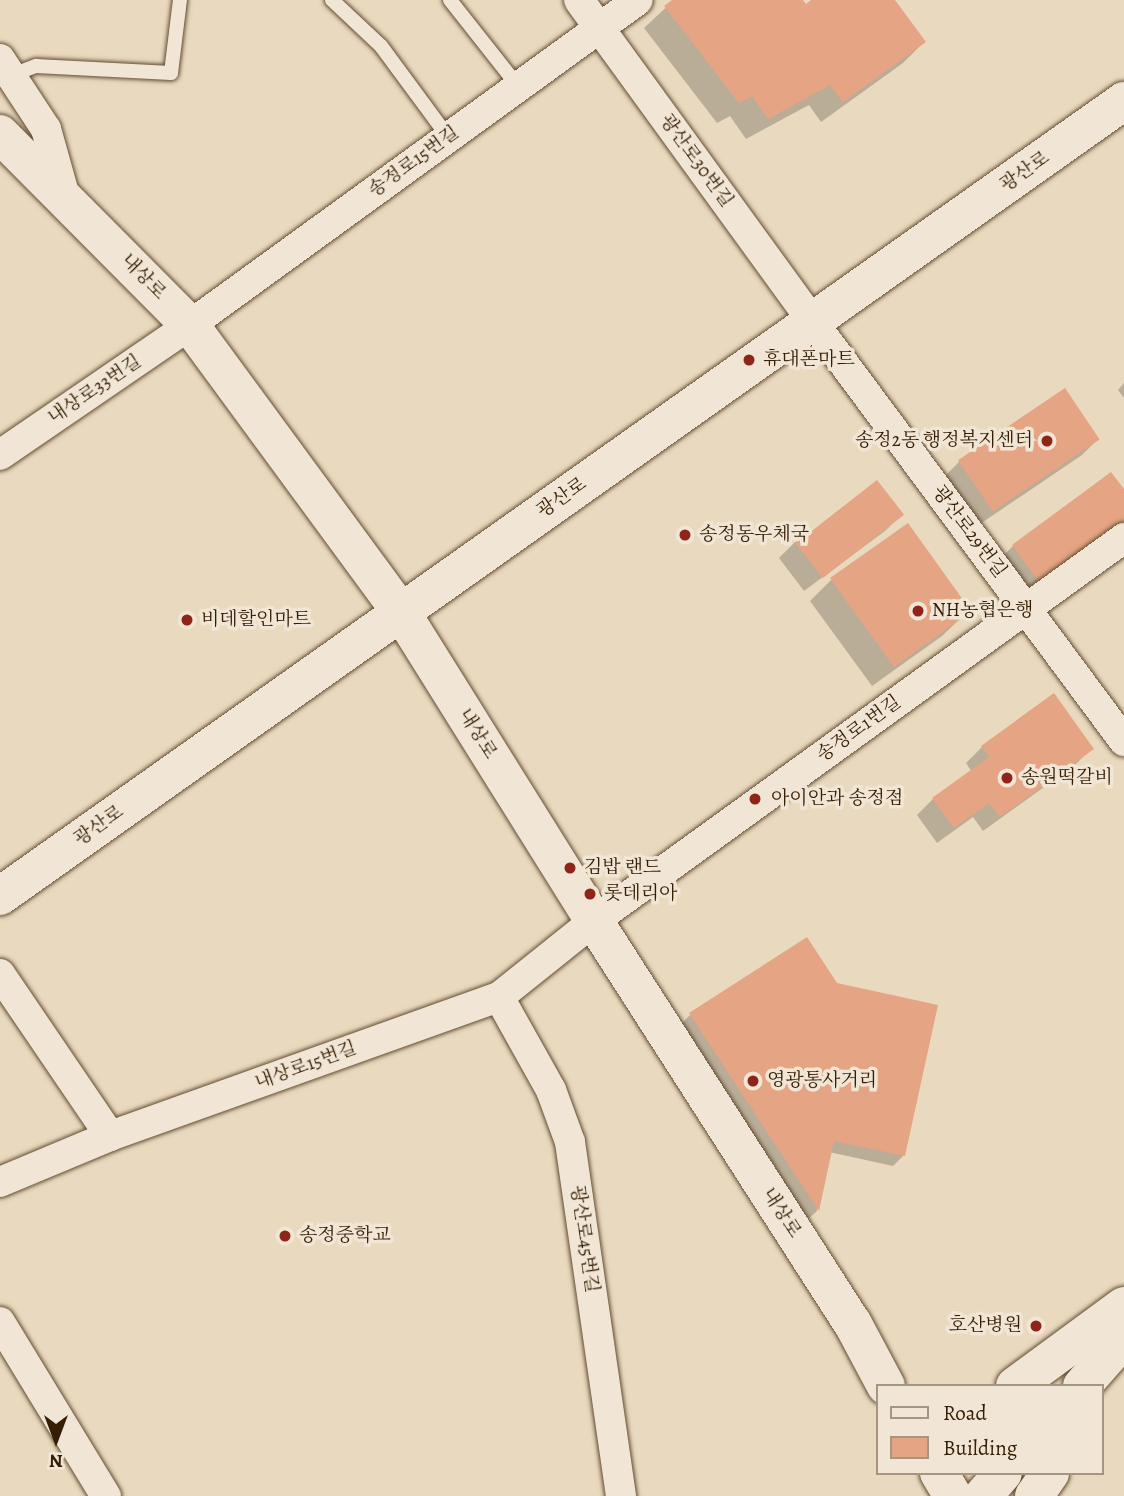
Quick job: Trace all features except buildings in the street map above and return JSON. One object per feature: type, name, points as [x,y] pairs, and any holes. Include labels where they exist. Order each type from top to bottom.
[{"type":"main road","name":"광산로","points":[[0,896],[1124,101]]},
{"type":"main road","name":"내상로","points":[[0,134],[190,326],[401,612],[594,921],[853,1324],[879,1373]]},
{"type":"main road","points":[[1018,1384],[1124,1306]]},
{"type":"main road","points":[[1084,1384],[1124,1338]]},
{"type":"main road","points":[[1103,1397],[1124,1367]]},
{"type":"main road","points":[[879,1373],[905,1384]]},
{"type":"main road","points":[[920,1475],[926,1496]]},
{"type":"main road","points":[[940,1475],[953,1496]]},
{"type":"main road","points":[[983,1496],[1001,1475]]},
{"type":"main road","points":[[1034,1496],[1049,1475]]},
{"type":"street","name":"광산로30번길","points":[[579,0],[813,322]]},
{"type":"street","name":"송정로15번길","points":[[190,326],[638,0]]},
{"type":"street","points":[[6,67],[46,129],[65,197]]},
{"type":"street","name":"광산로29번길","points":[[813,322],[1124,741]]},
{"type":"street","name":"내상로33번길","points":[[0,455],[190,326]]},
{"type":"street","name":"송정로1번길","points":[[594,921],[1124,538]]},
{"type":"street","name":"내상로15번길","points":[[0,1182],[110,1136],[499,997],[594,921]]},
{"type":"street","points":[[0,974],[110,1136]]},
{"type":"street","name":"광산로45번길","points":[[499,997],[551,1090],[570,1142],[621,1496]]},
{"type":"street","points":[[0,1322],[106,1496]]},
{"type":"lane","points":[[6,67],[171,73],[180,0]]},
{"type":"lane","points":[[332,0],[381,46],[448,137]]},
{"type":"lane","points":[[450,0],[518,86]]},
{"type":"place","name":"휴대폰마트","points":[[749,360]]},
{"type":"place","name":"송정2동 행정복지센터","points":[[1047,441]]},
{"type":"place","name":"송정동우체국","points":[[685,535]]},
{"type":"place","name":"NH농협은행","points":[[918,611]]},
{"type":"place","name":"비데할인마트","points":[[187,620]]},
{"type":"place","name":"송원떡갈비","points":[[1007,778]]},
{"type":"place","name":"아이안과 송정점","points":[[755,799]]},
{"type":"place","name":"김밥 랜드","points":[[570,868]]},
{"type":"place","name":"롯데리아","points":[[590,894]]},
{"type":"place","name":"영광통사거리","points":[[753,1081]]},
{"type":"place","name":"송정중학교","points":[[285,1236]]},
{"type":"place","name":"호산병원","points":[[1036,1326]]}]
